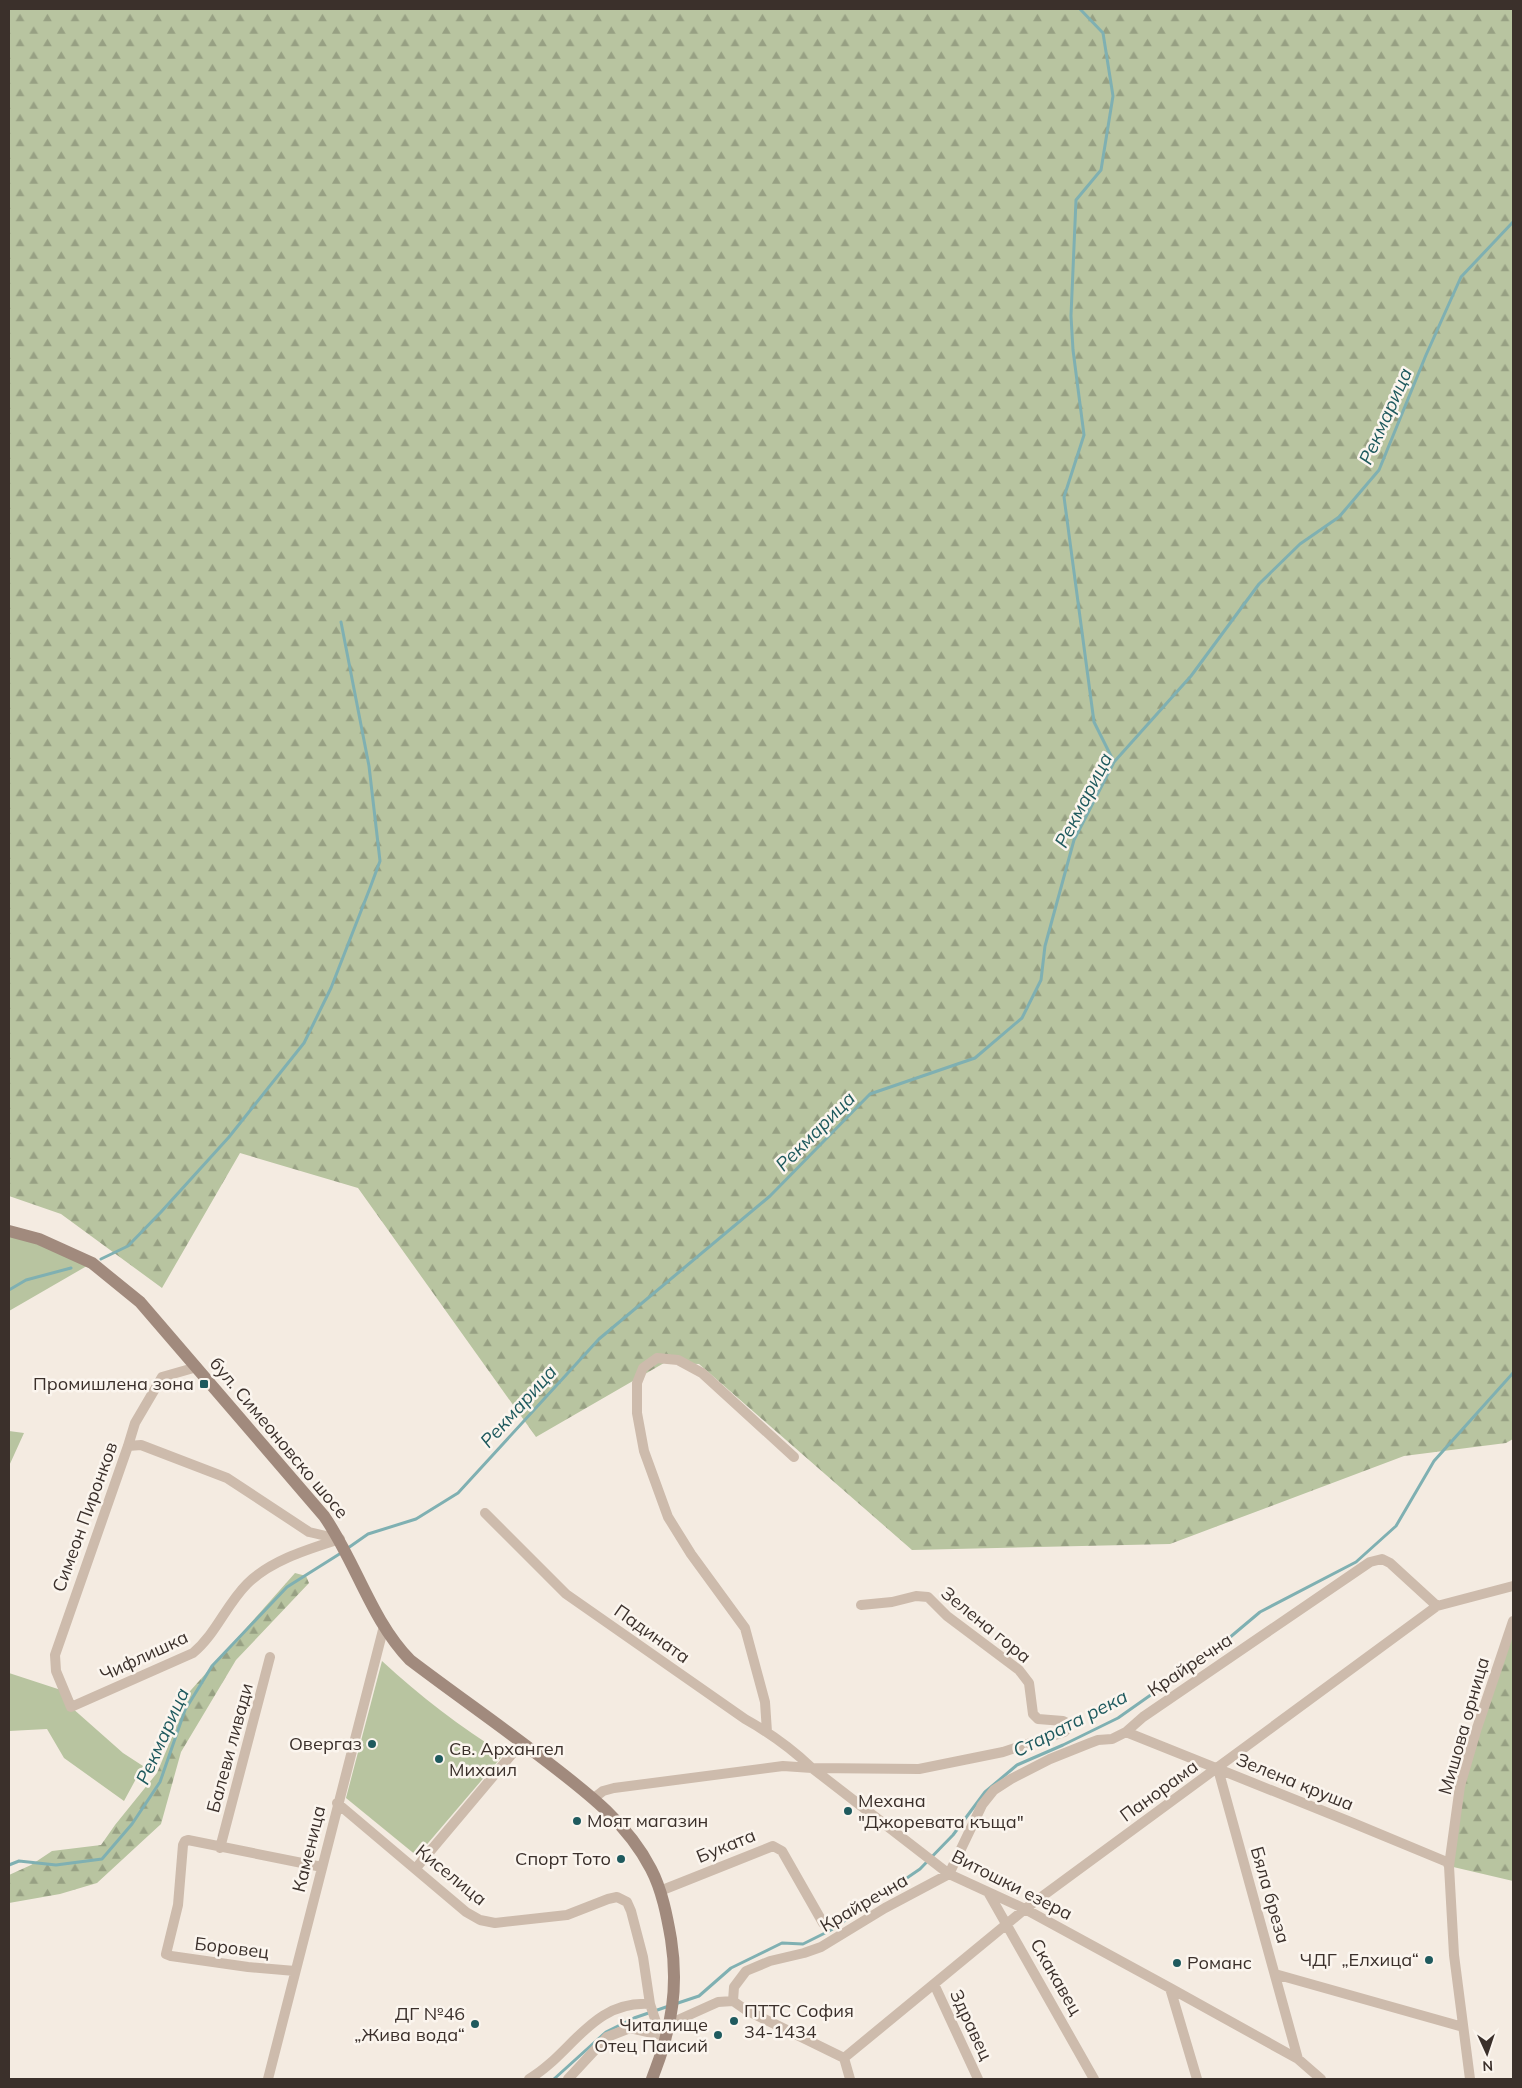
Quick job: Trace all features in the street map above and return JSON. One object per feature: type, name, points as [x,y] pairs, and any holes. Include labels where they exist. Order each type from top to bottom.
[{"type":"street","name":"бул. Симеоновско шосе","points":[[9,1230],[39,1239],[92,1263],[140,1302],[198,1367],[324,1516],[341,1541],[394,1644],[410,1660],[522,1742],[594,1798],[612,1815],[640,1850],[652,1871],[660,1891],[674,1960],[674,1983],[652,2079]]},
{"type":"street","points":[[767,1732],[765,1702],[745,1628],[668,1517],[644,1451],[637,1413],[636,1383],[643,1368],[657,1358],[678,1360],[702,1373],[794,1457]]},
{"type":"street","name":"Симеон Пиронков","points":[[71,1707],[56,1671],[54,1655],[135,1423],[162,1376],[198,1367]]},
{"type":"street","points":[[128,1446],[141,1445],[227,1478],[309,1532],[341,1541]]},
{"type":"street","name":"Падината","points":[[485,1513],[566,1594],[745,1719],[767,1732],[796,1753],[812,1768]]},
{"type":"street","name":"Чифлишка","points":[[71,1707],[193,1654],[204,1644],[247,1584],[268,1568],[305,1550],[341,1541]]},
{"type":"street","name":"Крайречна","points":[[733,2001],[734,1987],[746,1971],[770,1961],[804,1954],[821,1947],[886,1908],[949,1874],[982,1805],[994,1790],[1011,1779],[1050,1760],[1098,1740],[1112,1739],[1126,1732],[1143,1717],[1370,1562],[1382,1559],[1390,1563],[1437,1606]]},
{"type":"street","name":"Панорама","points":[[844,2058],[1025,1909],[1218,1769],[1437,1606],[1513,1586]]},
{"type":"street","name":"Зелена гора","points":[[812,1768],[919,1770],[1003,1752],[1066,1731],[1068,1727],[1065,1722],[1038,1719],[1033,1714],[1029,1683],[1019,1670],[953,1622],[928,1598],[916,1596],[892,1602],[861,1605]]},
{"type":"street","name":"Мишова орница","points":[[1470,2079],[1454,1955],[1449,1866],[1460,1786],[1476,1731],[1513,1622]]},
{"type":"street","name":"Каменица","points":[[268,2079],[384,1626]]},
{"type":"street","name":"Балеви ливади","points":[[220,1848],[270,1657]]},
{"type":"street","name":"Зелена круша","points":[[1126,1732],[1373,1831],[1447,1862],[1449,1866]]},
{"type":"street","points":[[416,1868],[522,1742]]},
{"type":"street","points":[[594,1798],[603,1791],[614,1788],[783,1766],[812,1768]]},
{"type":"street","name":"Витошки езера","points":[[812,1768],[949,1874],[1025,1909],[1170,1988],[1298,2059],[1321,2079]]},
{"type":"street","name":"Бяла бреза","points":[[1218,1769],[1298,2059]]},
{"type":"street","name":"Киселица","points":[[338,1803],[466,1912],[480,1920],[495,1923],[567,1915],[618,1897],[627,1902],[643,1957],[650,2004],[665,2026]]},
{"type":"street","name":"Боровец","points":[[220,1848],[185,1841],[178,1905],[166,1954],[248,1967],[295,1971]]},
{"type":"street","name":"Буката","points":[[660,1891],[773,1846],[782,1851],[823,1923]]},
{"type":"street","points":[[220,1848],[322,1867]]},
{"type":"street","name":"Скакавец","points":[[988,1892],[1094,2079]]},
{"type":"street","points":[[1275,1974],[1463,2027]]},
{"type":"street","name":"Здравец","points":[[934,1984],[978,2079]]},
{"type":"street","points":[[1170,1988],[1196,2079]]},
{"type":"street","points":[[568,2079],[607,2037],[630,2028],[665,2026],[718,2002],[733,2001],[746,2010],[844,2058],[850,2079]]},
{"type":"street","points":[[529,2079],[544,2070],[589,2025],[608,2012],[637,2003],[650,2004]]},
{"type":"green space","points":[[9,9],[1513,9],[1513,1439],[1506,1443],[1404,1456],[1170,1544],[912,1550],[699,1364],[664,1363],[536,1437],[358,1188],[240,1153],[162,1288],[61,1214],[9,1196]]},
{"type":"green space","points":[[9,1231],[92,1263],[9,1311]]},
{"type":"green space","points":[[9,1431],[24,1433],[9,1466]]},
{"type":"green space","points":[[295,1573],[306,1576],[309,1583],[236,1660],[181,1752],[161,1824],[97,1883],[60,1894],[9,1903],[9,1875],[31,1865],[52,1851],[101,1845],[157,1773],[181,1715],[183,1699]]},
{"type":"green space","points":[[1513,1621],[1513,1881],[1449,1866],[1460,1786]]},
{"type":"green space","points":[[382,1661],[441,1710],[504,1754],[417,1856],[346,1798]]},
{"type":"green space","points":[[9,1673],[64,1691],[71,1707],[123,1753],[143,1766],[124,1801],[64,1758],[47,1729],[9,1731]]},
{"type":"waterway","points":[[1080,9],[1103,33],[1113,96],[1101,170],[1076,200],[1071,316],[1073,350],[1084,435],[1064,497],[1094,722],[1114,762]]},
{"type":"waterway","name":"Рекмарица","points":[[348,1548],[368,1534],[416,1519],[458,1493],[599,1339],[770,1196],[870,1094],[975,1058],[1022,1018],[1041,980],[1045,946],[1074,840],[1114,762],[1191,676],[1259,584],[1300,544],[1339,517],[1379,470],[1426,355],[1461,277],[1513,222]]},
{"type":"waterway","points":[[101,1259],[128,1246],[161,1212],[229,1137],[304,1043],[331,988],[370,888],[380,861],[369,766],[341,622]]},
{"type":"waterway","points":[[9,1290],[26,1280],[71,1268]]},
{"type":"waterway","name":"Старата река","points":[[675,2004],[699,1996],[731,1968],[782,1943],[803,1944],[831,1930],[920,1869],[953,1835],[985,1792],[1017,1765],[1118,1718],[1216,1649],[1260,1612],[1356,1562],[1396,1526],[1434,1461],[1513,1373]]},
{"type":"waterway","name":"Рекмарица","points":[[9,1865],[19,1861],[56,1865],[102,1859],[132,1824],[160,1782],[185,1710],[212,1666],[287,1587],[341,1553]]},
{"type":"waterway","name":"Старата река","points":[[554,2079],[606,2032],[634,2018],[669,2006]]},
{"type":"place","name":"Промишлена зона","points":[[204,1384]]},
{"type":"place","name":"Овергаз","points":[[372,1744]]},
{"type":"place","name":"Св. Архангел Михаил","points":[[439,1759]]},
{"type":"place","name":"Механа \"Джоревата къща\"","points":[[848,1811]]},
{"type":"place","name":"Моят магазин","points":[[577,1821]]},
{"type":"place","name":"Спорт Тото","points":[[621,1859]]},
{"type":"place","name":"ЧДГ „Елхица“","points":[[1429,1960]]},
{"type":"place","name":"Романс","points":[[1177,1963]]},
{"type":"place","name":"ПТТС София 34-1434","points":[[734,2021]]},
{"type":"place","name":"ДГ №46 „Жива вода“","points":[[475,2024]]},
{"type":"place","name":"Читалище Отец Паисий","points":[[718,2035]]}]
